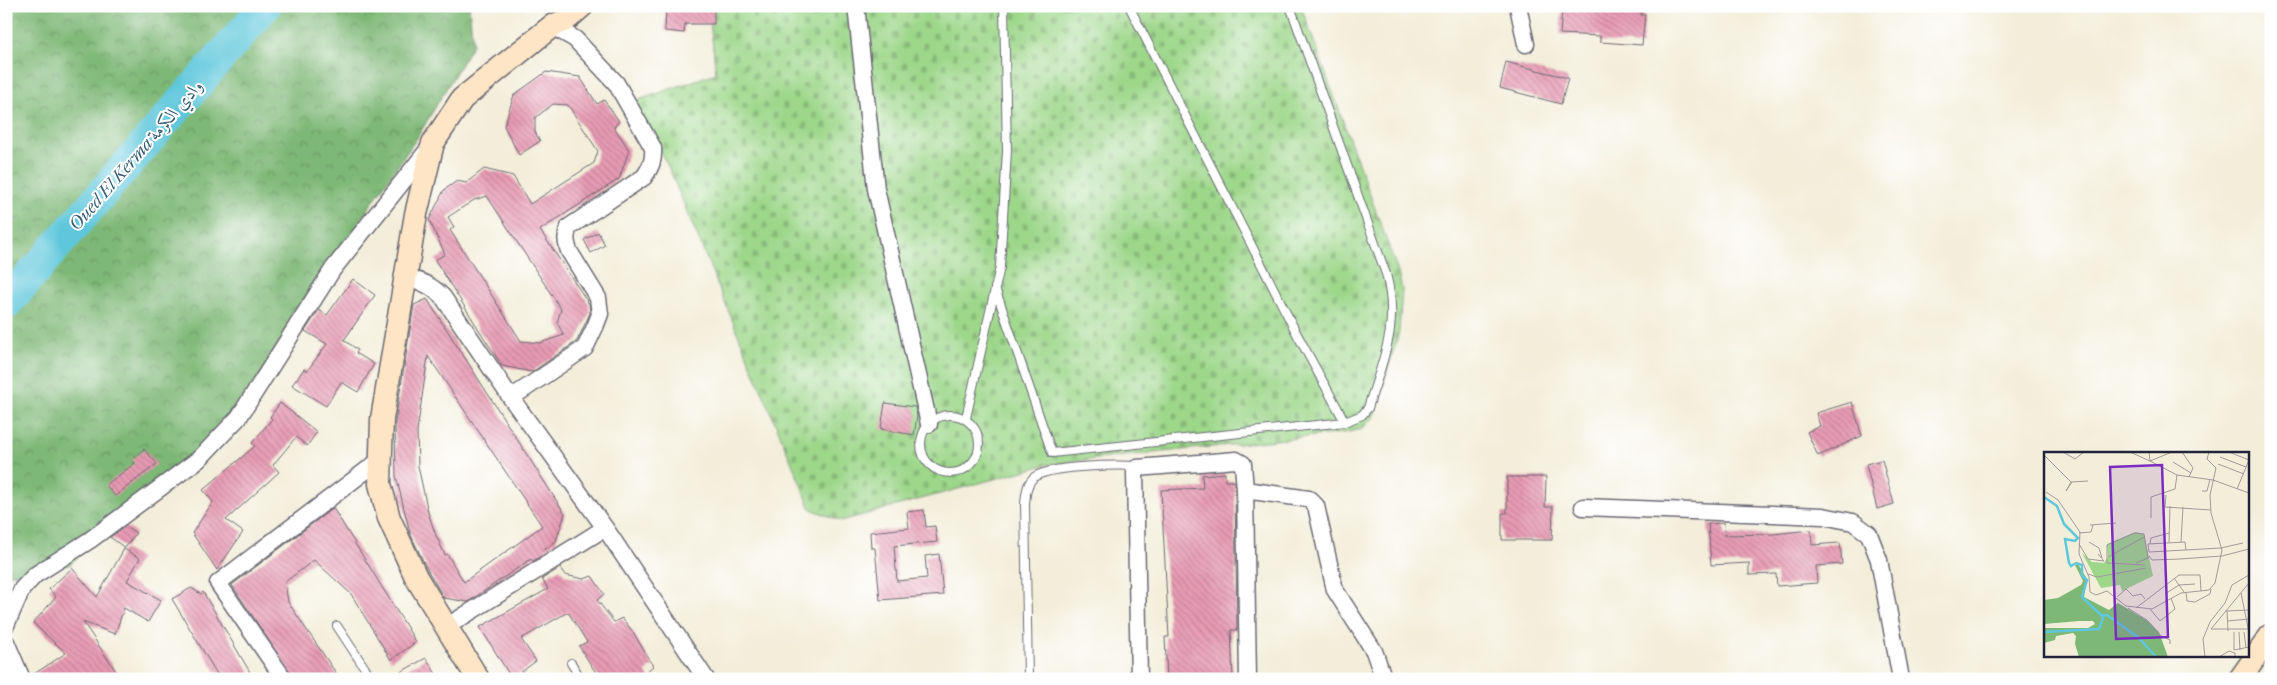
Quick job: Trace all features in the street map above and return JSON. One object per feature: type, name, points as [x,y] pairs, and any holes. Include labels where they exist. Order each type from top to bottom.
[{"type":"street","points":[[554,16],[566,20],[582,6]]},
{"type":"street","points":[[856,6],[876,189],[929,424]]},
{"type":"street","points":[[1518,6],[1526,44]]},
{"type":"street","points":[[6,625],[22,589],[35,575],[90,540],[198,459],[239,416],[333,269],[433,143],[462,99],[554,16]]},
{"type":"street","points":[[511,398],[585,348],[600,314],[598,298],[569,251],[566,234],[569,227],[574,223],[644,177],[652,166],[654,156],[653,148],[616,83],[554,16]]},
{"type":"street","points":[[433,143],[416,214],[382,419],[380,484],[389,518],[416,576],[478,679]]},
{"type":"street","points":[[405,277],[423,282],[434,288],[443,298],[511,398],[605,528],[706,679]]},
{"type":"street","points":[[284,679],[218,583],[380,460]]},
{"type":"street","points":[[1139,679],[1135,472],[1140,466],[1236,460],[1243,464],[1245,490],[1248,679]]},
{"type":"street","points":[[1245,490],[1309,499],[1316,506],[1335,590],[1374,651],[1382,679]]},
{"type":"street","points":[[1583,506],[1824,516],[1853,522],[1869,534],[1879,560],[1901,679]]},
{"type":"street","points":[[446,627],[605,528]]},
{"type":"street","points":[[2240,679],[2271,635]]},
{"type":"street","points":[[6,642],[22,679]]},
{"type":"lane","points":[[966,418],[995,288],[1002,241],[1007,151],[1004,6]]},
{"type":"lane","points":[[1129,6],[1293,327],[1345,422]]},
{"type":"lane","points":[[995,288],[1052,453],[1345,422],[1362,415],[1368,408],[1389,339],[1392,296],[1386,274],[1290,6]]},
{"type":"lane","points":[[949,415],[966,418],[976,431],[978,441],[978,451],[973,462],[956,472],[946,473],[936,470],[924,457],[921,447],[922,437],[929,424],[940,416],[949,415]]},
{"type":"lane","points":[[1028,679],[1025,504],[1027,488],[1032,479],[1040,474],[1094,466],[1140,466]]},
{"type":"lane","points":[[338,626],[372,679]]},
{"type":"lane","points":[[571,663],[581,679]]},
{"type":"green space","points":[[6,6],[469,6],[473,44],[417,138],[357,225],[225,430],[98,537],[70,565],[6,575]]},
{"type":"green space","points":[[708,6],[1301,6],[1397,269],[1402,289],[1399,332],[1374,417],[1362,429],[1343,433],[1049,464],[841,521],[811,509],[668,166],[633,102],[716,73]]},
{"type":"building","points":[[666,6],[714,6],[714,24],[685,24],[684,33],[665,31]]},
{"type":"building","points":[[1582,6],[1641,6],[1641,15],[1645,15],[1642,45],[1600,42],[1600,36],[1560,34],[1562,9],[1582,10]]},
{"type":"building","points":[[1506,62],[1568,78],[1561,104],[1500,88]]},
{"type":"building","points":[[546,72],[580,77],[597,104],[604,100],[619,121],[614,127],[629,150],[619,179],[540,230],[589,304],[590,313],[577,341],[532,372],[502,366],[435,260],[445,254],[429,220],[444,190],[457,181],[466,183],[484,169],[513,176],[530,204],[594,163],[598,151],[568,105],[553,104],[535,118],[535,132],[540,141],[519,155],[504,126],[514,95]],"holes":[[[487,196],[561,309],[557,323],[564,335],[540,343],[521,341],[450,230],[454,227],[448,217],[474,200]]]},
{"type":"building","points":[[598,232],[605,245],[591,253],[584,240]]},
{"type":"building","points":[[353,279],[375,295],[344,340],[358,350],[356,353],[374,364],[358,392],[341,382],[326,406],[292,385],[304,369],[307,371],[327,344],[305,331],[319,310],[327,315]]},
{"type":"building","points":[[427,299],[565,514],[556,541],[545,549],[548,552],[533,561],[531,559],[468,602],[444,598],[428,571],[410,533],[396,476],[395,423],[414,305]],"holes":[[[428,356],[542,526],[464,582],[447,554],[445,555],[428,512],[418,466],[417,431]]]},
{"type":"building","points":[[1852,402],[1862,436],[1818,456],[1807,432],[1820,426],[1816,413]]},
{"type":"building","points":[[280,403],[317,432],[307,446],[296,437],[273,465],[279,472],[226,520],[243,532],[217,570],[192,533],[213,502],[203,490],[255,446],[252,443],[272,419],[270,417]]},
{"type":"building","points":[[885,403],[915,407],[917,416],[914,435],[881,429]]},
{"type":"building","points":[[144,449],[157,464],[115,496],[106,485],[135,463],[132,460]]},
{"type":"building","points":[[1882,460],[1894,504],[1877,509],[1866,464]]},
{"type":"building","points":[[1225,473],[1225,481],[1234,481],[1235,490],[1237,630],[1231,630],[1233,679],[1167,679],[1165,637],[1169,637],[1161,490],[1203,488],[1202,475]]},
{"type":"building","points":[[1507,477],[1546,477],[1545,507],[1553,507],[1552,540],[1502,540],[1502,513],[1507,513]]},
{"type":"building","points":[[333,508],[416,642],[391,660],[351,594],[314,560],[285,582],[288,602],[340,679],[294,679],[232,585]]},
{"type":"building","points":[[924,510],[926,527],[935,526],[937,542],[894,546],[897,581],[927,578],[925,556],[939,554],[943,595],[880,600],[875,548],[871,548],[870,532],[909,528],[907,512]]},
{"type":"building","points":[[1724,523],[1725,535],[1773,534],[1811,530],[1812,545],[1840,543],[1842,564],[1816,566],[1817,583],[1777,586],[1776,574],[1749,575],[1749,563],[1711,565],[1708,524]]},
{"type":"building","points":[[126,526],[136,533],[125,548],[110,537]]},
{"type":"building","points":[[124,549],[140,558],[127,581],[161,600],[148,622],[124,608],[115,634],[83,622],[121,679],[32,679],[31,676],[66,653],[33,623],[56,597],[49,589],[72,568],[97,597]]},
{"type":"building","points":[[560,568],[565,575],[584,579],[592,576],[604,594],[597,600],[614,622],[622,618],[633,632],[653,666],[646,672],[649,679],[600,679],[579,646],[587,642],[568,612],[521,639],[536,661],[512,679],[480,627],[548,589],[542,579]]},
{"type":"building","points":[[191,588],[201,594],[203,592],[254,679],[220,679],[172,599]]},
{"type":"building","points":[[426,658],[439,679],[388,679]]},
{"type":"waterway","name":"Oued El Kerma وادي الكرمة","points":[[6,304],[265,6]]}]
